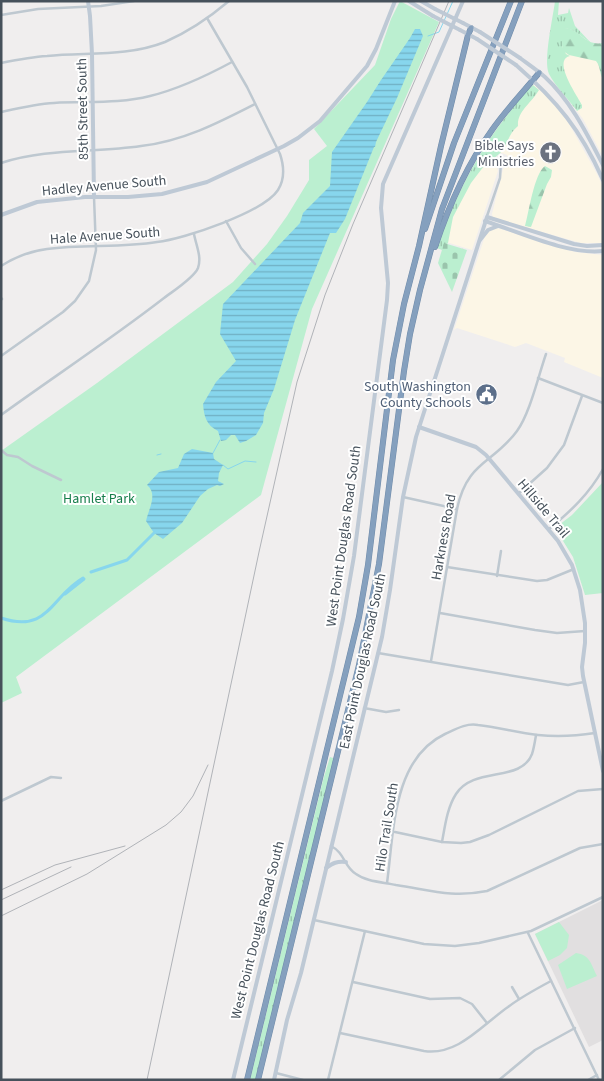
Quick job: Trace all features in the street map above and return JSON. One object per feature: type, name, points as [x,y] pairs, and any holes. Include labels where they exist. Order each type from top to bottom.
[{"type":"highway","points":[[419,246],[458,134],[511,1]]},
{"type":"highway","points":[[258,1080],[359,665],[378,564],[410,334],[420,290],[442,209],[522,1]]},
{"type":"highway","points":[[247,1080],[359,617],[368,565],[393,360],[404,304],[441,146],[468,35],[472,28]]},
{"type":"highway","points":[[420,290],[445,220],[467,172],[492,130],[539,73]]},
{"type":"street","points":[[1,14],[134,1]]},
{"type":"street","points":[[1,63],[48,56],[142,49],[163,43],[181,34],[230,1]]},
{"type":"street","name":"Hadley Avenue South","points":[[1,215],[37,202],[162,194],[207,182],[278,149],[298,138],[320,121],[367,66],[376,50],[395,1]]},
{"type":"street","points":[[409,1],[477,39],[516,65],[533,80],[555,102],[576,128],[603,180]]},
{"type":"street","points":[[421,1],[480,32],[539,73],[555,88],[573,111],[603,165]]},
{"type":"street","name":"West Point Douglas Road South","points":[[233,1080],[332,672],[350,578],[388,300],[381,208],[383,184],[463,1]]},
{"type":"street","name":"85th Street South","points":[[1,356],[75,301],[89,282],[95,246],[92,54],[88,4]]},
{"type":"street","name":"Hale Avenue South","points":[[1,266],[20,256],[47,249],[159,242],[194,234],[226,221],[270,199],[278,190],[282,182],[284,165],[278,149],[207,18]]},
{"type":"street","points":[[1,112],[33,105],[92,102],[149,96],[184,85],[232,62]]},
{"type":"street","points":[[1,163],[34,154],[142,146],[184,137],[217,124],[255,104]]},
{"type":"street","name":"East Point Douglas Road South","points":[[274,1080],[287,1020],[378,653],[390,590],[403,497],[419,427],[500,178],[501,160]]},
{"type":"street","points":[[486,219],[498,226],[573,250],[585,252],[603,251]]},
{"type":"street","points":[[486,219],[572,244],[587,246],[603,245]]},
{"type":"street","points":[[226,221],[241,248],[255,264]]},
{"type":"street","points":[[477,246],[486,231],[498,226]]},
{"type":"street","points":[[1,415],[138,318],[196,272],[200,256],[194,234]]},
{"type":"street","name":"Harkness Road","points":[[431,661],[462,489],[473,471],[516,433],[527,413],[546,354]]},
{"type":"street","points":[[538,378],[603,403]]},
{"type":"street","points":[[518,494],[547,468],[564,445],[582,396]]},
{"type":"street","name":"Hillside Trail","points":[[419,427],[476,447],[489,457],[549,529],[567,554],[580,590],[585,631],[582,667],[603,771]]},
{"type":"street","points":[[1,450],[7,455],[18,457],[61,480]]},
{"type":"street","points":[[549,529],[573,510],[585,497],[603,469]]},
{"type":"street","points":[[403,497],[457,509]]},
{"type":"street","points":[[496,576],[501,551]]},
{"type":"street","points":[[447,567],[537,581],[547,580],[574,569]]},
{"type":"street","points":[[440,613],[557,633],[585,631]]},
{"type":"street","points":[[378,653],[568,685],[584,682]]},
{"type":"street","points":[[364,708],[386,712],[399,710]]},
{"type":"street","name":"Hilo Trail South","points":[[387,883],[399,793],[405,775],[422,752],[440,736],[461,726],[476,724],[536,735],[568,736],[595,733]]},
{"type":"street","points":[[442,842],[450,804],[456,793],[470,781],[477,778],[510,772],[519,768],[532,754],[536,735]]},
{"type":"street","points":[[1,801],[51,778],[61,778]]},
{"type":"street","points":[[394,832],[442,842],[470,842],[490,835],[578,791],[603,789]]},
{"type":"street","points":[[331,846],[338,850],[351,871],[364,879],[431,892],[472,894],[487,892],[580,848],[603,844]]},
{"type":"street","points":[[326,868],[339,861],[346,862]]},
{"type":"street","points":[[313,920],[440,946],[479,943],[528,932],[603,897]]},
{"type":"street","points":[[328,1080],[365,931]]},
{"type":"street","points":[[528,932],[599,1080]]},
{"type":"street","points":[[340,1033],[424,1052],[440,1052],[456,1046],[519,998],[551,981]]},
{"type":"street","points":[[353,982],[430,999],[460,998],[472,1004],[487,1023]]},
{"type":"street","points":[[512,987],[519,998]]},
{"type":"street","points":[[499,1080],[535,1050],[575,1028]]},
{"type":"street","points":[[276,1073],[303,1080]]},
{"type":"street","points":[[588,1080],[597,1075]]},
{"type":"shaded area","points":[[556,46],[603,49],[603,157],[583,119],[553,80]]},
{"type":"shaded area","points":[[532,85],[536,85],[551,100],[568,122],[603,187],[603,243],[581,243],[493,218],[492,214],[503,169],[509,161],[507,155],[502,153],[497,154],[495,158],[498,171],[472,250],[443,241],[466,186],[533,92]]},
{"type":"shaded area","points":[[495,228],[575,252],[603,255],[603,378],[564,362],[565,358],[526,343],[515,347],[457,328],[454,330],[485,236],[487,232]]},
{"type":"shaded area","points":[[603,900],[603,1040],[589,1047],[535,934]]},
{"type":"green space","name":"Hamlet Park","points":[[400,1],[439,22],[312,309],[261,495],[16,677],[22,693],[1,703],[1,451],[97,383],[233,282],[267,244],[309,180],[309,160],[327,146],[314,129],[375,65],[391,19]]},
{"type":"green space","points":[[555,1],[559,1],[558,15],[568,13],[569,8],[575,26],[591,43],[574,31],[566,28],[562,46],[566,54],[570,56],[565,59],[564,64],[567,78],[582,105],[582,108],[577,111],[555,83],[547,68]]},
{"type":"green space","points":[[566,28],[591,42],[603,43],[603,79],[596,61],[569,55],[563,51],[563,30]]},
{"type":"green space","points":[[533,85],[539,90],[522,112],[518,126],[502,151],[494,160],[487,162],[471,183],[453,217],[448,243],[442,250],[437,248],[460,192],[478,157],[500,124]]},
{"type":"green space","points":[[545,166],[552,170],[551,177],[531,227],[525,226],[535,185],[541,170]]},
{"type":"green space","points":[[444,243],[467,250],[452,292],[438,263]]},
{"type":"green space","points":[[603,482],[603,593],[585,595],[573,557],[555,528],[572,515]]},
{"type":"green space","points":[[330,757],[333,758],[334,763],[256,1080],[250,1080],[323,780]]},
{"type":"green space","points":[[559,922],[569,935],[567,948],[560,955],[548,961],[535,934]]},
{"type":"green space","points":[[576,953],[587,958],[597,976],[567,989],[558,965]]},
{"type":"water","points":[[415,29],[420,29],[423,36],[376,142],[345,219],[336,233],[330,233],[295,320],[274,389],[264,413],[263,423],[256,435],[246,441],[240,443],[235,435],[231,435],[226,440],[221,441],[218,431],[206,420],[203,404],[216,382],[236,361],[220,334],[223,304],[300,223],[303,213],[330,186],[332,152]]},
{"type":"water","points":[[192,449],[213,453],[214,459],[223,465],[218,481],[224,484],[208,489],[200,496],[182,523],[163,539],[154,533],[146,521],[152,497],[152,493],[147,485],[159,472],[178,468],[184,454]]},
{"type":"waterway","points":[[428,36],[439,32],[453,1]]},
{"type":"waterway","points":[[213,453],[220,440]]},
{"type":"waterway","points":[[157,455],[161,454]]},
{"type":"waterway","points":[[223,465],[228,469],[245,461],[256,462]]},
{"type":"waterway","points":[[91,572],[127,560],[154,533]]},
{"type":"waterway","points":[[1,618],[17,622],[30,621],[40,617],[63,594],[83,578]]},
{"type":"waterway","points":[[65,594],[84,579]]},
{"type":"railway","points":[[147,1080],[297,382],[325,295],[353,224],[449,1]]},
{"type":"railway","points":[[1,916],[87,874],[166,825],[181,812],[193,796],[208,765]]},
{"type":"railway","points":[[1,890],[55,865],[125,846]]},
{"type":"railway","points":[[1,900],[71,867]]},
{"type":"place","name":"Bible Says Ministries","points":[[550,153]]},
{"type":"place","name":"South Washington County Schools","points":[[487,394]]}]
